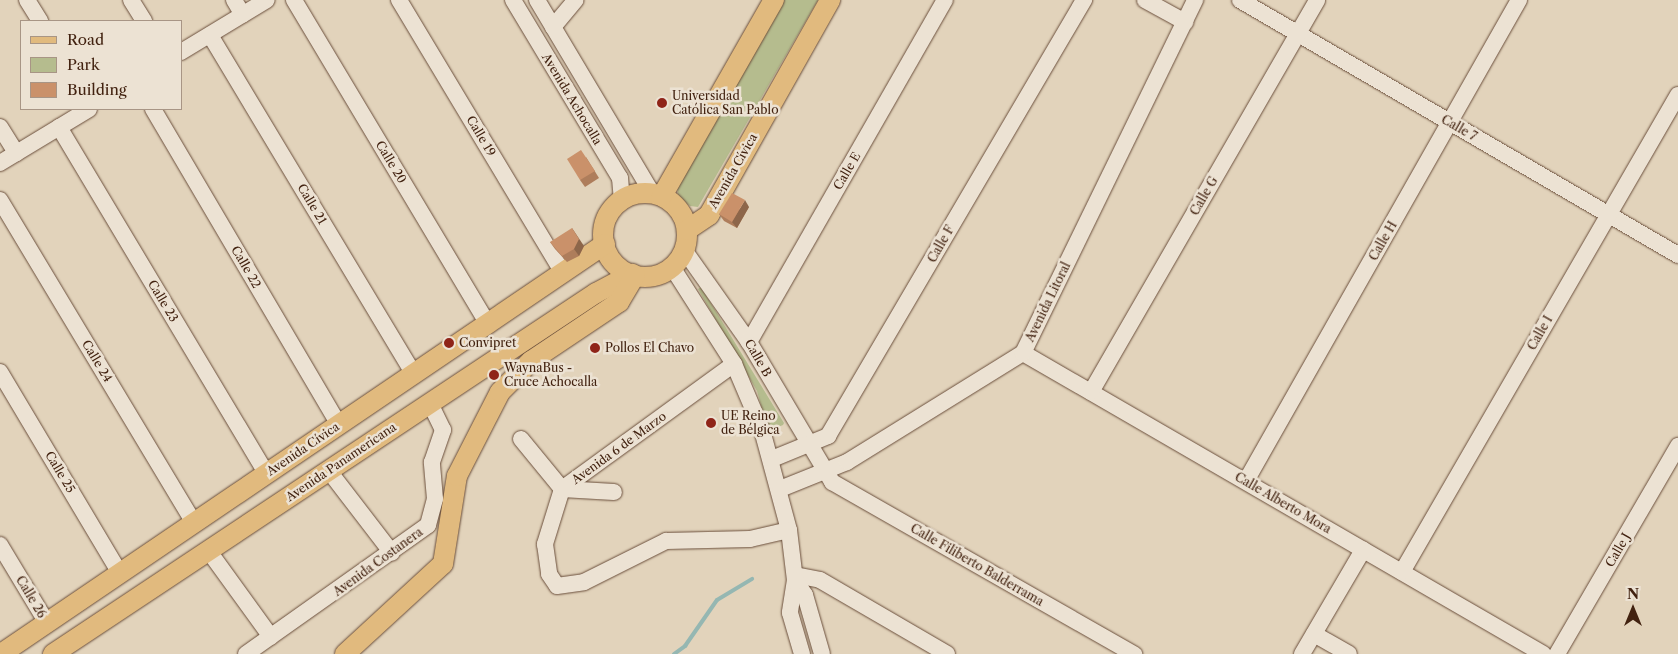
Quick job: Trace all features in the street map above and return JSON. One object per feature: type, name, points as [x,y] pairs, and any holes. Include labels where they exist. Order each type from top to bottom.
[{"type":"main road","points":[[657,195],[774,0]]},
{"type":"main road","name":"Avenida Cívica","points":[[687,230],[709,215],[830,0]]},
{"type":"main road","points":[[657,195],[678,208],[687,230],[684,250],[672,267],[652,276],[633,275],[617,266],[605,244],[607,217],[622,200],[657,195]]},
{"type":"main road","name":"Avenida Cívica","points":[[1,654],[605,244]]},
{"type":"main road","points":[[346,654],[443,564],[457,476],[500,392],[525,366],[619,302],[633,275]]},
{"type":"main road","name":"Avenida Panamericana","points":[[56,653],[430,403],[633,275]]},
{"type":"street","points":[[27,0],[39,20]]},
{"type":"street","points":[[131,0],[143,20]]},
{"type":"street","points":[[234,0],[243,15]]},
{"type":"street","points":[[182,51],[267,0]]},
{"type":"street","name":"Calle 20","points":[[294,0],[488,324]]},
{"type":"street","name":"Calle 19","points":[[399,0],[563,273]]},
{"type":"street","name":"Avenida Achocalla","points":[[513,0],[620,178],[622,200]]},
{"type":"street","name":"Avenida Achocalla","points":[[537,0],[657,195]]},
{"type":"street","points":[[553,27],[576,0]]},
{"type":"street","name":"Calle E","points":[[749,342],[945,0]]},
{"type":"street","name":"Calle F","points":[[772,459],[828,436],[1084,0]]},
{"type":"street","points":[[1145,0],[1185,22]]},
{"type":"street","name":"Avenida Litoral","points":[[780,489],[847,462],[1023,353],[1196,0]]},
{"type":"street","name":"Calle 7","points":[[1240,0],[1678,255]]},
{"type":"street","name":"Calle G","points":[[1091,392],[1317,0]]},
{"type":"street","name":"Calle H","points":[[1246,482],[1519,0]]},
{"type":"street","name":"Calle 21","points":[[210,35],[414,374]]},
{"type":"street","name":"Calle I","points":[[1402,572],[1678,95]]},
{"type":"street","points":[[0,163],[87,110]]},
{"type":"street","name":"Calle 22","points":[[154,110],[339,425]]},
{"type":"street","points":[[0,127],[16,153]]},
{"type":"street","name":"Calle 23","points":[[59,127],[267,474]]},
{"type":"street","name":"Calle 24","points":[[0,200],[194,523]]},
{"type":"street","name":"Calle B","points":[[684,250],[749,342],[822,472]]},
{"type":"street","name":"Calle B","points":[[672,267],[734,364],[772,459],[790,530],[795,577]]},
{"type":"street","name":"Calle Alberto Mora","points":[[1023,353],[1543,654]]},
{"type":"street","name":"Avenida 6 de Marzo","points":[[734,364],[562,489],[545,544],[547,567],[557,586],[584,582],[666,541],[750,539],[790,530]]},
{"type":"street","name":"Calle 25","points":[[0,372],[120,573]]},
{"type":"street","name":"Avenida Costanera","points":[[246,654],[421,532],[432,516],[432,462],[443,430],[430,403]]},
{"type":"street","points":[[521,440],[562,489],[614,492]]},
{"type":"street","name":"Calle J","points":[[1557,654],[1678,446]]},
{"type":"street","points":[[329,470],[392,553]]},
{"type":"street","name":"Calle Filiberto Balderrama","points":[[822,472],[832,482],[1134,654]]},
{"type":"street","name":"Calle 26","points":[[0,545],[46,623]]},
{"type":"street","points":[[208,550],[271,638]]},
{"type":"street","points":[[1302,654],[1363,550]]},
{"type":"street","points":[[795,577],[805,595],[817,653]]},
{"type":"street","points":[[795,577],[790,613],[802,654]]},
{"type":"street","points":[[795,577],[820,580],[947,654]]},
{"type":"street","points":[[1314,634],[1349,654]]},
{"type":"green space","points":[[783,0],[818,0],[698,207],[690,206],[678,196],[677,184]]},
{"type":"green space","points":[[701,287],[784,423],[783,425],[768,431],[757,391],[698,289]]},
{"type":"building","points":[[581,150],[595,171],[580,180],[567,159]]},
{"type":"building","points":[[732,193],[745,200],[732,222],[719,214]]},
{"type":"building","points":[[572,228],[579,239],[574,249],[562,256],[550,242]]},
{"type":"waterway","points":[[674,654],[685,646],[717,600],[752,579]]},
{"type":"place","name":"Universidad Católica San Pablo","points":[[662,103]]},
{"type":"place","name":"Convipret","points":[[449,343]]},
{"type":"place","name":"Pollos El Chavo","points":[[595,348]]},
{"type":"place","name":"WaynaBus - Cruce Achocalla","points":[[494,375]]},
{"type":"place","name":"UE Reino de Bélgica","points":[[711,423]]}]
